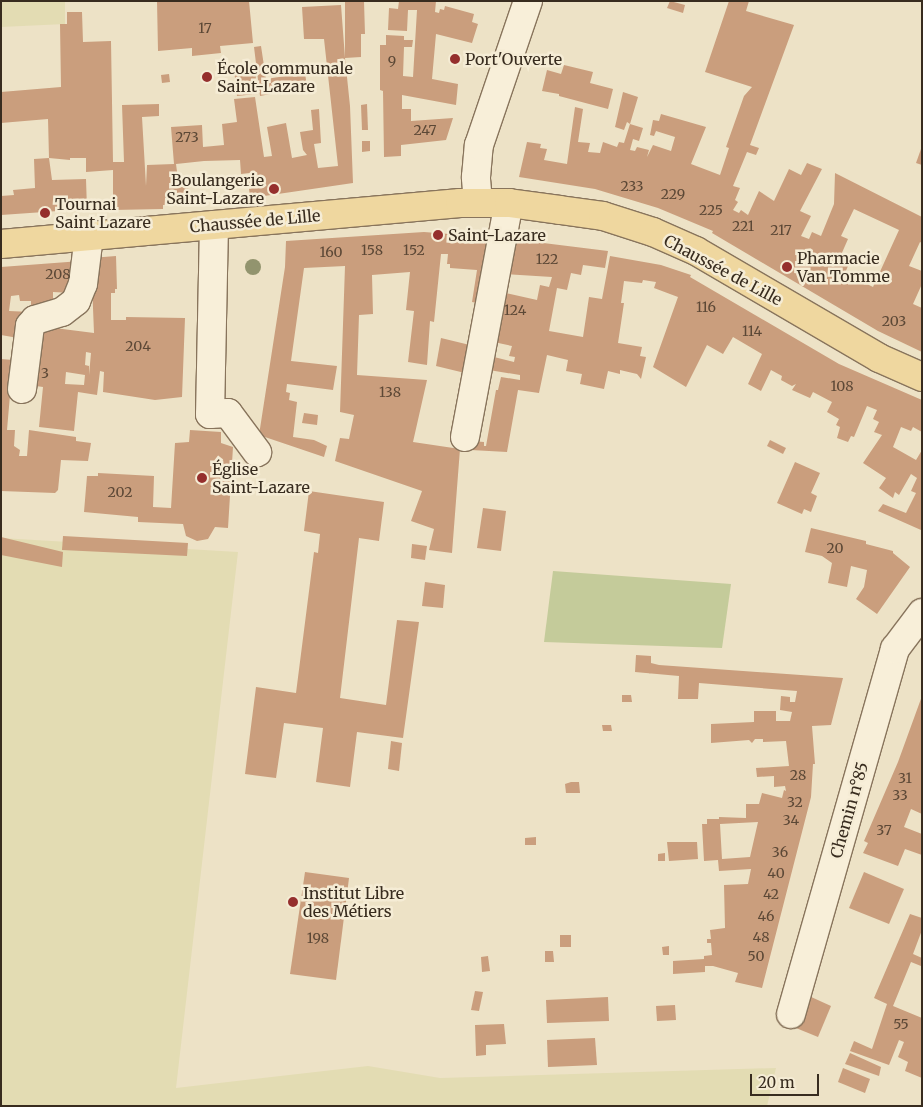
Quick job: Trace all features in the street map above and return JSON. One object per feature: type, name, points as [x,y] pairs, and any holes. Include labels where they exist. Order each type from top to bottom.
[{"type":"main road","name":"Chaussée de Lille","points":[[1,244],[478,202],[509,203],[603,216],[653,232],[696,251],[879,358],[922,377]]},
{"type":"street","points":[[478,202],[476,176],[479,145],[528,1]]},
{"type":"street","points":[[465,436],[509,203]]},
{"type":"street","points":[[214,225],[210,414],[228,413],[257,452]]},
{"type":"street","points":[[22,389],[30,326],[35,320],[62,312],[76,301],[83,284],[89,236]]},
{"type":"street","name":"Chemin n°85","points":[[791,1014],[895,649],[922,613]]},
{"type":"shaded area","points":[[1,1],[65,1],[65,24],[1,27]]},
{"type":"shaded area","points":[[1,538],[238,552],[176,1088],[368,1066],[440,1078],[776,1068],[767,1106],[1,1106]]},
{"type":"green space","points":[[553,571],[731,584],[722,648],[544,642]]},
{"type":"building","points":[[157,1],[249,1],[253,43],[220,46],[221,53],[192,56],[192,48],[158,51]]},
{"type":"building","points":[[345,1],[364,1],[365,34],[361,34],[361,57],[345,58]]},
{"type":"building","points":[[399,1],[436,1],[435,12],[439,13],[440,9],[444,10],[445,6],[474,14],[472,22],[478,24],[472,43],[436,34],[432,79],[458,84],[456,105],[402,95],[402,109],[411,109],[411,121],[453,118],[446,140],[401,145],[401,156],[384,157],[383,91],[380,90],[380,45],[386,45],[386,35],[404,36],[404,40],[413,40],[412,47],[404,47],[403,76],[413,77],[417,10],[408,10],[407,31],[388,30],[389,8],[398,9]]},
{"type":"building","points":[[670,1],[685,5],[683,13],[667,8]]},
{"type":"building","points":[[729,1],[749,1],[746,11],[794,25],[750,145],[759,148],[756,155],[747,152],[733,186],[740,188],[735,200],[738,202],[733,210],[739,213],[741,210],[748,215],[759,191],[774,201],[789,169],[801,175],[807,163],[822,169],[800,211],[811,216],[801,236],[809,239],[812,232],[821,236],[834,204],[835,173],[922,217],[922,243],[920,242],[909,266],[922,271],[922,284],[913,304],[922,308],[922,352],[878,331],[712,233],[713,231],[658,208],[595,189],[519,177],[527,142],[541,144],[540,148],[547,149],[544,160],[567,164],[575,107],[583,109],[578,142],[590,143],[588,152],[600,153],[603,142],[617,147],[619,142],[624,143],[630,124],[643,128],[639,141],[633,139],[630,150],[635,151],[637,147],[649,150],[647,157],[653,145],[671,151],[675,137],[656,131],[654,136],[650,135],[653,120],[659,121],[661,114],[706,127],[691,164],[720,175],[729,148],[726,147],[744,96],[752,87],[705,72]],"holes":[[[854,209],[899,230],[873,287],[845,273],[851,259],[841,255],[848,239],[841,236]]]},
{"type":"building","points":[[341,5],[350,106],[353,183],[250,198],[248,179],[258,177],[257,172],[241,174],[240,160],[176,164],[179,187],[188,186],[190,204],[163,205],[163,209],[113,210],[113,170],[86,172],[86,158],[70,158],[70,160],[49,158],[48,119],[1,123],[1,92],[61,87],[60,24],[67,24],[67,12],[82,12],[83,42],[111,41],[113,162],[124,162],[122,105],[159,104],[159,116],[142,117],[146,186],[147,165],[174,164],[171,127],[202,125],[203,147],[224,145],[222,124],[237,122],[234,99],[255,97],[264,157],[272,156],[267,127],[286,123],[292,158],[307,155],[303,150],[300,132],[313,130],[311,110],[319,109],[321,143],[314,144],[318,168],[338,166],[324,39],[304,39],[302,7]]},
{"type":"building","points":[[261,46],[266,79],[305,73],[307,87],[260,96],[254,47]]},
{"type":"building","points":[[564,65],[593,72],[590,83],[613,89],[608,109],[559,96],[559,94],[542,91],[547,70],[561,74]]},
{"type":"building","points":[[255,67],[257,94],[237,96],[234,69]]},
{"type":"building","points":[[169,74],[170,82],[162,83],[161,75]]},
{"type":"building","points":[[623,92],[638,97],[630,124],[627,122],[624,130],[615,127]]},
{"type":"building","points":[[367,104],[368,130],[362,130],[361,105]]},
{"type":"building","points":[[362,141],[370,141],[370,151],[362,152]]},
{"type":"building","points":[[922,149],[922,165],[916,163]]},
{"type":"building","points":[[49,158],[52,180],[86,179],[87,209],[1,215],[1,196],[14,195],[13,190],[35,188],[34,159]]},
{"type":"building","points":[[424,232],[500,238],[489,305],[472,302],[477,270],[450,268],[450,264],[447,264],[448,254],[441,254],[434,322],[430,321],[427,365],[408,362],[414,311],[406,310],[410,272],[372,275],[373,314],[359,315],[357,375],[427,380],[413,442],[460,449],[452,553],[429,550],[434,529],[411,521],[422,491],[335,461],[340,438],[349,439],[354,415],[340,412],[345,266],[304,268],[291,361],[337,366],[333,390],[287,384],[286,392],[290,393],[289,400],[297,402],[293,437],[314,440],[327,446],[324,457],[259,435],[285,267],[286,241]]},
{"type":"building","points":[[511,239],[608,251],[605,268],[583,265],[581,275],[571,273],[567,290],[557,288],[549,331],[583,337],[589,297],[602,299],[610,256],[661,265],[691,275],[690,277],[839,364],[922,400],[922,432],[913,427],[911,431],[901,427],[893,447],[916,460],[922,450],[921,530],[878,511],[883,504],[906,513],[916,493],[911,491],[917,478],[911,474],[899,495],[895,492],[893,498],[879,488],[886,478],[863,463],[882,435],[874,432],[879,422],[873,419],[877,410],[867,406],[854,437],[851,436],[848,442],[837,438],[840,427],[836,425],[839,419],[827,412],[832,402],[813,392],[810,398],[792,390],[796,384],[792,386],[781,380],[782,376],[771,370],[761,391],[748,384],[762,354],[733,337],[723,354],[707,345],[686,387],[653,367],[678,297],[654,288],[656,282],[643,280],[642,283],[624,281],[621,303],[624,303],[618,343],[642,347],[640,356],[646,357],[641,379],[637,374],[620,370],[620,374],[608,371],[604,389],[580,384],[582,374],[566,371],[568,360],[547,355],[539,393],[518,390],[507,452],[471,450],[471,441],[484,442],[484,446],[486,446],[496,390],[498,390],[501,377],[520,380],[520,375],[483,369],[486,355],[514,362],[515,357],[509,356],[512,346],[489,341],[501,292],[537,300],[540,285],[549,287],[552,277],[504,274]]},
{"type":"building","points":[[116,256],[117,289],[115,289],[115,293],[111,293],[111,320],[126,320],[126,317],[185,318],[182,397],[155,400],[103,392],[104,372],[100,371],[97,395],[78,392],[74,431],[39,427],[43,387],[29,385],[39,326],[94,333],[91,258]],"holes":[[[86,352],[91,353],[89,375],[89,366],[85,365]],[[66,372],[85,375],[84,385],[65,384]]]},
{"type":"building","points":[[81,261],[72,293],[53,292],[53,308],[31,312],[16,326],[19,327],[18,338],[1,335],[1,267]],"holes":[[[19,295],[20,301],[31,301],[31,312],[9,311],[11,296]]]},
{"type":"building","points":[[441,338],[474,346],[465,373],[436,366]]},
{"type":"building","points":[[1,359],[13,360],[7,430],[15,430],[14,446],[20,450],[19,456],[27,456],[29,430],[76,437],[76,441],[91,443],[88,461],[61,460],[58,490],[55,493],[1,491]]},
{"type":"building","points":[[304,413],[318,415],[317,425],[302,423]]},
{"type":"building","name":"Église Saint-Lazare","points":[[190,430],[221,432],[221,443],[233,447],[228,528],[215,527],[208,539],[197,541],[186,536],[183,524],[138,522],[138,517],[84,512],[87,476],[98,476],[98,473],[154,476],[153,507],[171,508],[175,443],[189,442]]},
{"type":"building","points":[[770,440],[786,448],[783,454],[767,446]]},
{"type":"building","points":[[795,462],[820,473],[811,493],[817,496],[811,512],[804,509],[802,514],[777,503]]},
{"type":"building","points":[[309,491],[384,502],[379,541],[359,538],[340,698],[386,705],[397,620],[419,622],[403,738],[357,732],[350,787],[316,782],[323,728],[284,723],[276,778],[245,774],[256,687],[296,693],[314,552],[318,553],[320,534],[304,531]]},
{"type":"building","points":[[483,508],[506,511],[501,551],[477,548]]},
{"type":"building","points":[[811,528],[866,541],[866,544],[893,551],[910,567],[877,614],[856,599],[864,587],[867,570],[851,566],[847,587],[828,583],[832,563],[822,556],[805,552]]},
{"type":"building","points":[[63,536],[188,543],[187,556],[62,550]]},
{"type":"building","points":[[1,537],[63,552],[62,567],[1,555]]},
{"type":"building","points":[[412,544],[427,546],[425,560],[411,558]]},
{"type":"building","points":[[425,582],[445,585],[443,608],[422,606]]},
{"type":"building","points":[[636,655],[651,656],[651,663],[659,665],[843,678],[831,725],[812,726],[815,764],[813,764],[811,797],[762,988],[735,982],[738,973],[713,966],[705,966],[705,972],[673,974],[673,961],[704,959],[704,956],[712,955],[711,943],[707,943],[707,939],[711,939],[710,930],[725,928],[724,885],[748,884],[751,869],[719,871],[718,860],[704,861],[702,824],[707,824],[707,819],[719,819],[719,817],[746,818],[746,804],[759,804],[762,793],[782,798],[784,790],[786,791],[785,786],[774,787],[774,776],[757,777],[756,768],[789,766],[786,741],[763,742],[763,739],[755,739],[752,743],[749,740],[711,743],[711,724],[754,722],[754,711],[776,711],[776,721],[790,721],[792,712],[780,710],[781,696],[790,697],[790,702],[795,702],[797,691],[699,683],[698,699],[678,699],[679,676],[635,672]],"holes":[[[758,822],[750,857],[722,859],[720,824]]]},
{"type":"building","points":[[622,695],[631,695],[632,702],[622,702]]},
{"type":"building","points":[[922,696],[922,814],[911,809],[904,827],[922,834],[922,855],[905,849],[898,866],[863,853],[868,843],[864,841],[898,762]]},
{"type":"building","points":[[602,725],[611,725],[612,731],[603,731]]},
{"type":"building","points":[[391,741],[402,743],[399,771],[388,769]]},
{"type":"building","points":[[579,782],[580,793],[566,793],[565,784]]},
{"type":"building","points":[[536,837],[536,845],[525,845],[525,838]]},
{"type":"building","points":[[667,842],[697,842],[698,859],[669,861]]},
{"type":"building","points":[[665,853],[665,861],[658,861],[658,854]]},
{"type":"building","points":[[305,872],[349,878],[336,980],[290,974]]},
{"type":"building","points":[[864,872],[904,889],[889,924],[849,908]]},
{"type":"building","points":[[910,914],[922,918],[922,930],[913,954],[922,958],[922,964],[921,966],[911,962],[893,1006],[922,1018],[922,1078],[905,1071],[908,1062],[898,1057],[904,1042],[899,1040],[889,1065],[850,1051],[854,1041],[872,1049],[887,1004],[874,998]]},
{"type":"building","points":[[560,935],[571,935],[571,947],[560,947]]},
{"type":"building","points":[[669,946],[669,955],[663,955],[662,947]]},
{"type":"building","points":[[545,951],[553,951],[554,962],[545,962]]},
{"type":"building","points":[[488,956],[490,971],[482,972],[481,957]]},
{"type":"building","points":[[475,991],[483,992],[479,1011],[471,1010]]},
{"type":"building","points":[[809,996],[831,1006],[818,1037],[796,1028]]},
{"type":"building","points":[[608,997],[609,1021],[547,1023],[546,1000]]},
{"type":"building","points":[[675,1005],[676,1020],[657,1021],[656,1006]]},
{"type":"building","points":[[504,1024],[506,1044],[486,1045],[486,1055],[476,1056],[475,1025]]},
{"type":"building","points":[[595,1038],[597,1065],[548,1067],[547,1040]]},
{"type":"building","points":[[850,1053],[881,1067],[879,1076],[845,1064]]},
{"type":"building","points":[[843,1068],[870,1079],[865,1093],[838,1082]]},
{"type":"place","name":"Port'Ouverte","points":[[455,59]]},
{"type":"place","name":"École communale Saint-Lazare","points":[[207,77]]},
{"type":"place","name":"Boulangerie Saint-Lazare","points":[[274,189]]},
{"type":"place","name":"Tournai Saint Lazare","points":[[45,213]]},
{"type":"place","name":"Saint-Lazare","points":[[438,235]]},
{"type":"place","name":"Pharmacie Van Tomme","points":[[787,267]]},
{"type":"place","name":"Église Saint-Lazare","points":[[202,478]]},
{"type":"place","name":"Institut Libre des Métiers","points":[[293,902]]}]
